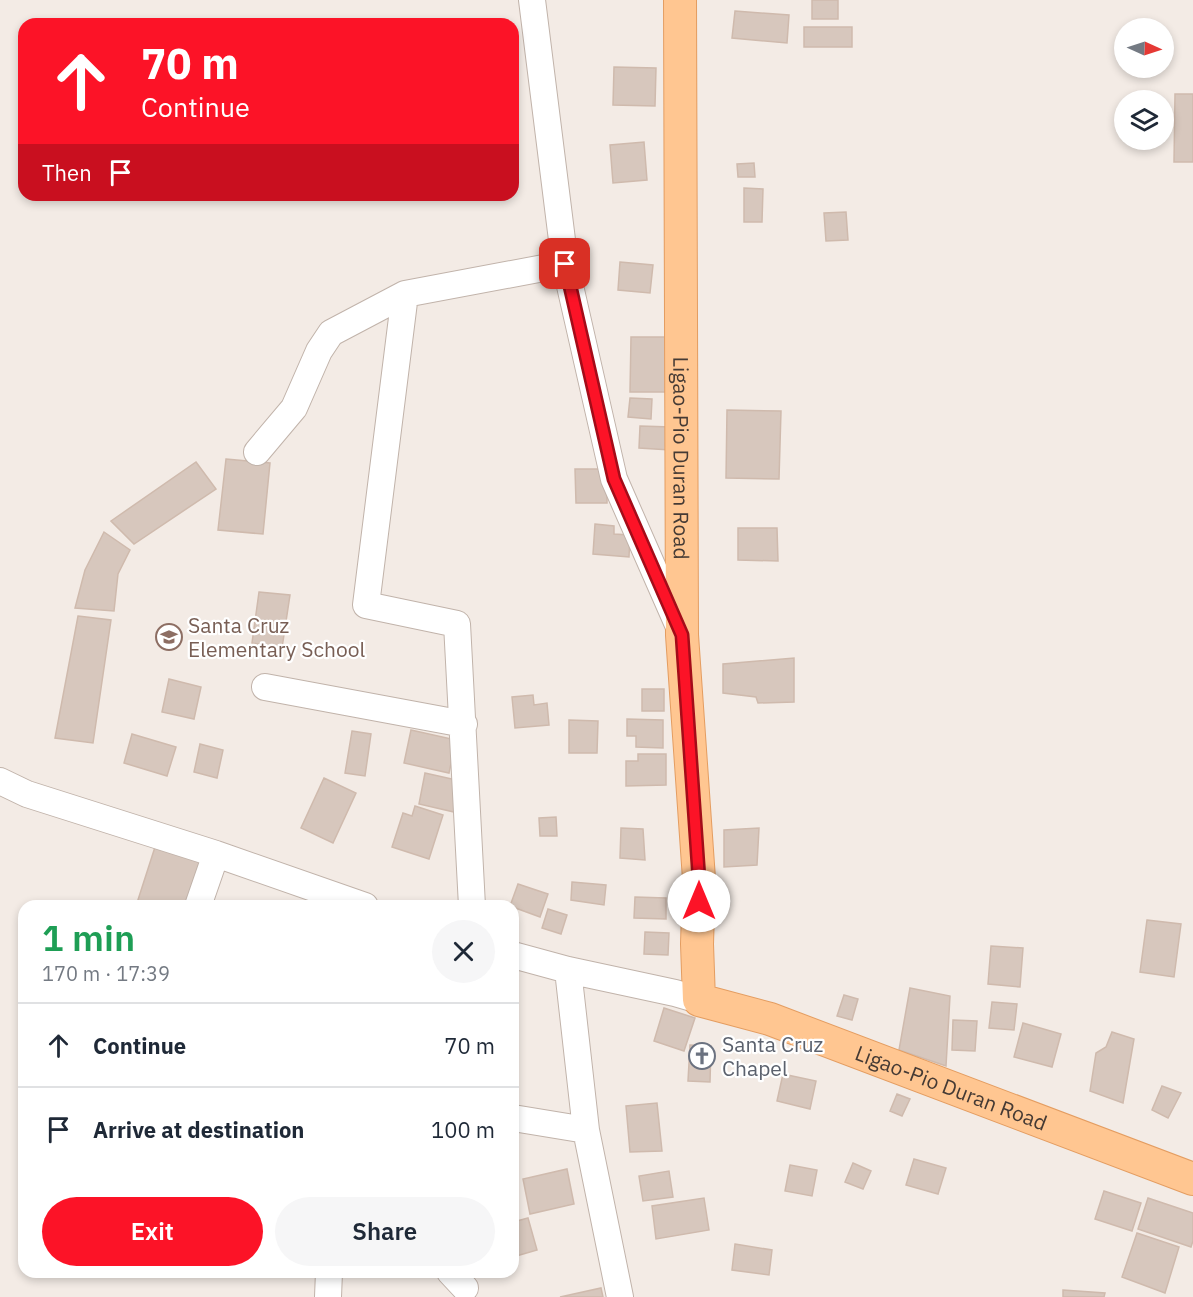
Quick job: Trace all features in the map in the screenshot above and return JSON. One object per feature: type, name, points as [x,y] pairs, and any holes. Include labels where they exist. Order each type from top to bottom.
[{"type":"main road","name":"Ligao-Pio Duran Road","points":[[680,0],[682,635],[699,879],[699,1000],[770,1019],[1193,1179]]},
{"type":"street","points":[[531,0],[565,264],[614,479],[682,635]]},
{"type":"street","points":[[257,452],[294,408],[319,351],[331,333],[405,294],[565,264]]},
{"type":"street","points":[[405,294],[366,605],[457,624],[472,900]]},
{"type":"street","points":[[265,687],[464,724]]},
{"type":"street","points":[[0,781],[27,794],[216,854],[348,900]]},
{"type":"street","points":[[200,900],[216,854]]},
{"type":"street","points":[[519,957],[699,1000]]},
{"type":"street","points":[[568,970],[586,1131],[620,1297]]},
{"type":"street","points":[[519,1119],[586,1131]]},
{"type":"street","points":[[328,1297],[329,1278]]},
{"type":"building","points":[[812,0],[838,0],[838,19],[812,19]]},
{"type":"building","points":[[735,11],[789,15],[787,43],[732,38]]},
{"type":"building","points":[[804,27],[852,27],[852,47],[804,47]]},
{"type":"building","points":[[614,67],[656,68],[655,106],[613,105]]},
{"type":"building","points":[[1175,94],[1193,94],[1193,162],[1174,162]]},
{"type":"building","points":[[644,142],[647,180],[613,183],[610,145]]},
{"type":"building","points":[[754,163],[755,177],[738,177],[737,164]]},
{"type":"building","points":[[744,188],[763,189],[762,222],[744,222]]},
{"type":"building","points":[[846,212],[848,240],[826,241],[824,213]]},
{"type":"building","points":[[620,262],[653,265],[650,293],[618,290]]},
{"type":"building","points":[[631,337],[671,337],[669,392],[630,392]]},
{"type":"building","points":[[630,398],[652,399],[651,419],[628,417]]},
{"type":"building","points":[[727,410],[781,411],[779,479],[726,478]]},
{"type":"building","points":[[640,426],[671,427],[670,450],[639,448]]},
{"type":"building","points":[[226,459],[270,463],[263,534],[218,530]]},
{"type":"building","points":[[196,462],[216,489],[134,544],[111,521]]},
{"type":"building","points":[[575,469],[607,469],[607,503],[576,503]]},
{"type":"building","points":[[595,524],[614,526],[614,534],[630,535],[629,557],[593,554]]},
{"type":"building","points":[[738,528],[777,528],[778,561],[738,560]]},
{"type":"building","points":[[104,532],[130,550],[118,574],[114,611],[75,608],[85,570]]},
{"type":"building","points":[[259,592],[290,595],[282,648],[252,643]]},
{"type":"building","points":[[78,616],[111,620],[93,743],[55,738]]},
{"type":"building","points":[[794,658],[794,702],[758,703],[756,697],[723,693],[723,664]]},
{"type":"building","points":[[169,679],[201,687],[194,719],[162,712]]},
{"type":"building","points":[[642,689],[664,689],[664,711],[642,711]]},
{"type":"building","points":[[533,695],[534,705],[547,703],[549,725],[515,728],[512,697]]},
{"type":"building","points":[[627,719],[663,720],[663,748],[636,747],[636,736],[627,736]]},
{"type":"building","points":[[569,720],[598,721],[597,753],[569,753]]},
{"type":"building","points":[[411,730],[456,740],[449,773],[404,763]]},
{"type":"building","points":[[352,731],[371,734],[365,776],[345,773]]},
{"type":"building","points":[[132,734],[176,747],[167,776],[124,763]]},
{"type":"building","points":[[200,744],[223,750],[217,778],[194,772]]},
{"type":"building","points":[[638,754],[666,754],[666,785],[626,786],[626,761],[638,761]]},
{"type":"building","points":[[425,773],[461,781],[454,812],[419,804]]},
{"type":"building","points":[[324,778],[356,793],[333,843],[301,828]]},
{"type":"building","points":[[415,806],[443,815],[429,859],[392,847],[403,813],[412,816]]},
{"type":"building","points":[[556,817],[557,836],[540,836],[539,818]]},
{"type":"building","points":[[621,828],[643,829],[645,860],[620,858]]},
{"type":"building","points":[[759,828],[757,865],[724,867],[724,830]]},
{"type":"building","points":[[156,844],[208,861],[196,900],[138,900]]},
{"type":"building","points":[[572,882],[606,885],[604,905],[571,900]]},
{"type":"building","points":[[518,884],[548,894],[540,917],[519,909],[519,900],[512,900]]},
{"type":"building","points":[[635,897],[666,898],[666,919],[634,918]]},
{"type":"building","points":[[548,909],[567,915],[561,934],[542,928]]},
{"type":"building","points":[[1147,920],[1181,924],[1174,977],[1140,972]]},
{"type":"building","points":[[645,932],[669,933],[668,955],[644,954]]},
{"type":"building","points":[[991,946],[1023,948],[1020,987],[988,984]]},
{"type":"building","points":[[910,988],[950,996],[946,1066],[899,1050]]},
{"type":"building","points":[[844,995],[858,999],[852,1020],[837,1016]]},
{"type":"building","points":[[992,1002],[1017,1004],[1014,1030],[989,1028]]},
{"type":"building","points":[[664,1008],[695,1018],[684,1051],[654,1041]]},
{"type":"building","points":[[953,1020],[977,1021],[975,1051],[952,1050]]},
{"type":"building","points":[[1023,1023],[1061,1034],[1052,1067],[1014,1057]]},
{"type":"building","points":[[1112,1032],[1134,1039],[1123,1103],[1090,1091],[1096,1053],[1106,1047]]},
{"type":"building","points":[[690,1045],[711,1046],[710,1082],[688,1081]]},
{"type":"building","points":[[783,1074],[816,1081],[810,1109],[777,1101]]},
{"type":"building","points":[[1162,1086],[1181,1093],[1168,1118],[1152,1110]]},
{"type":"building","points":[[897,1094],[910,1099],[902,1116],[890,1111]]},
{"type":"building","points":[[657,1103],[662,1151],[630,1152],[626,1106]]},
{"type":"building","points":[[914,1159],[946,1168],[938,1194],[906,1185]]},
{"type":"building","points":[[853,1163],[871,1171],[863,1189],[845,1182]]},
{"type":"building","points":[[790,1165],[817,1170],[812,1196],[785,1191]]},
{"type":"building","points":[[567,1169],[574,1204],[530,1214],[523,1179]]},
{"type":"building","points":[[669,1171],[673,1197],[643,1201],[639,1176]]},
{"type":"building","points":[[1104,1191],[1141,1203],[1132,1231],[1095,1219]]},
{"type":"building","points":[[704,1198],[709,1230],[656,1239],[652,1206]]},
{"type":"building","points":[[1148,1198],[1193,1213],[1191,1247],[1138,1229]]},
{"type":"building","points":[[528,1218],[537,1250],[519,1255],[519,1220]]},
{"type":"building","points":[[1137,1233],[1179,1247],[1165,1293],[1122,1277]]},
{"type":"building","points":[[735,1244],[772,1250],[769,1275],[732,1270]]},
{"type":"building","points":[[601,1288],[603,1297],[560,1297]]},
{"type":"building","points":[[1063,1290],[1105,1293],[1104,1297],[1063,1297]]},
{"type":"place","name":"Santa Cruz Elementary School","points":[[169,637]]},
{"type":"place","name":"Santa Cruz Chapel","points":[[702,1056]]},
{"type":"route","points":[[565,264],[614,479],[682,635],[699,901]]}]
